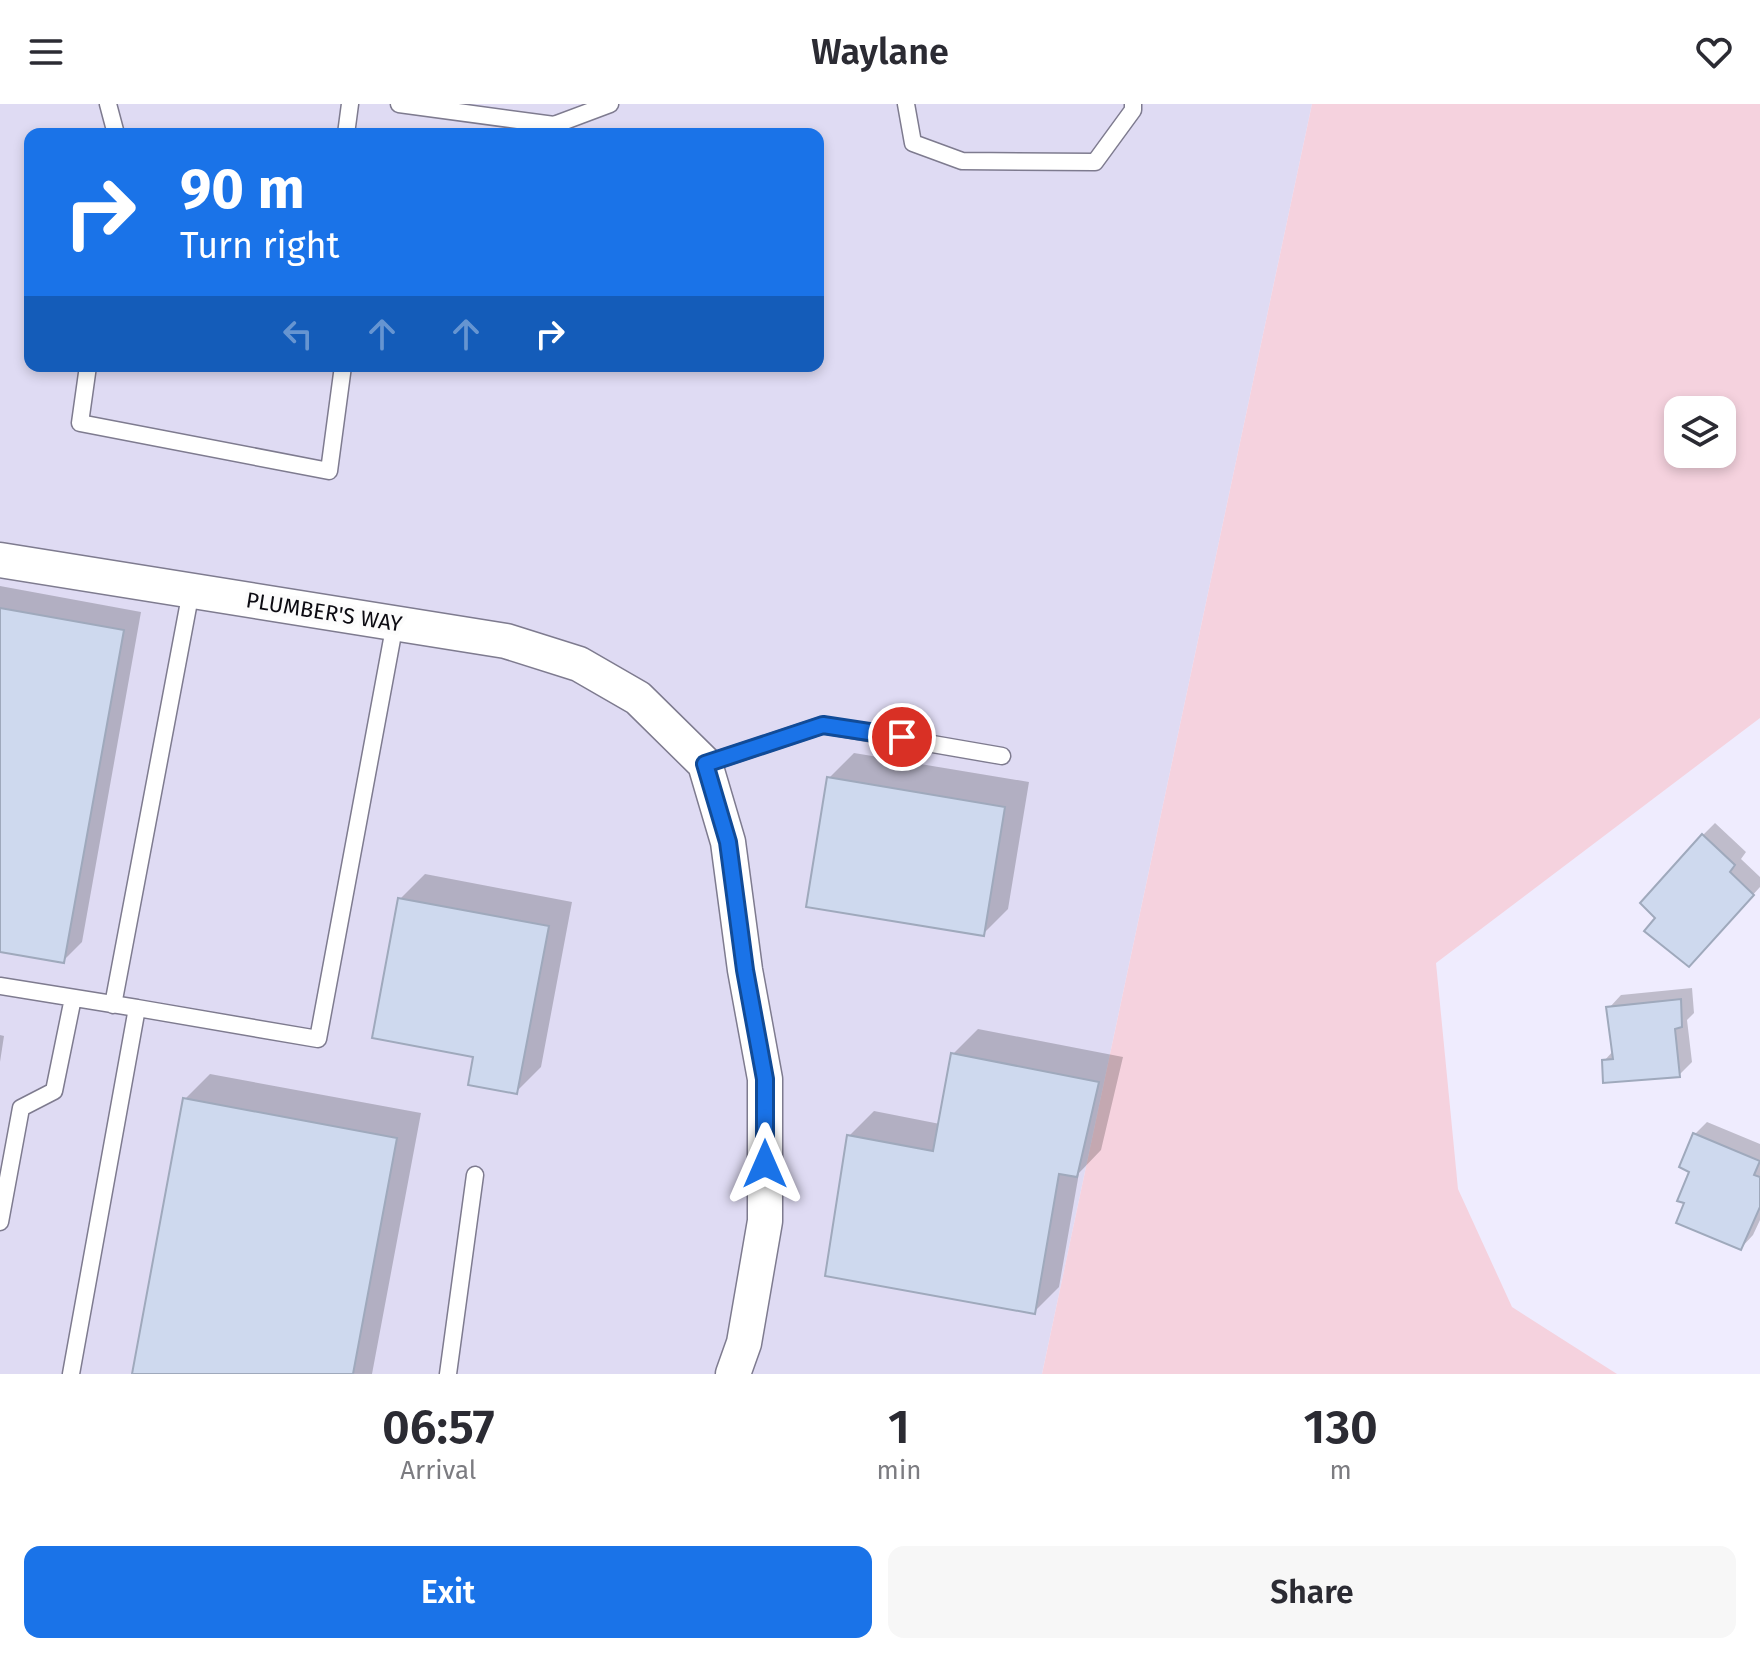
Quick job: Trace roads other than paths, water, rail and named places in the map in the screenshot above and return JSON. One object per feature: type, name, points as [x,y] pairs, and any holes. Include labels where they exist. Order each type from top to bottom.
[{"type":"street","name":"PLUMBER'S WAY","points":[[0,560],[506,641],[579,664],[638,698],[705,764]]},
{"type":"street","points":[[705,764],[728,842],[745,970],[765,1079],[765,1221],[744,1343],[733,1374]]},
{"type":"lane","points":[[108,104],[114,128]]},
{"type":"lane","points":[[347,128],[350,104]]},
{"type":"lane","points":[[399,104],[554,125],[610,104]]},
{"type":"lane","points":[[906,104],[913,143],[962,161],[1095,162],[1133,110],[1133,104]]},
{"type":"lane","points":[[87,372],[80,423],[329,471],[342,372]]},
{"type":"lane","points":[[113,1005],[191,591]]},
{"type":"lane","points":[[0,986],[318,1039],[395,623]]},
{"type":"lane","points":[[705,764],[823,725],[1002,756]]},
{"type":"lane","points":[[0,1222],[21,1108],[54,1091],[73,998]]},
{"type":"lane","points":[[71,1374],[137,1008]]},
{"type":"lane","points":[[448,1374],[475,1175]]}]
